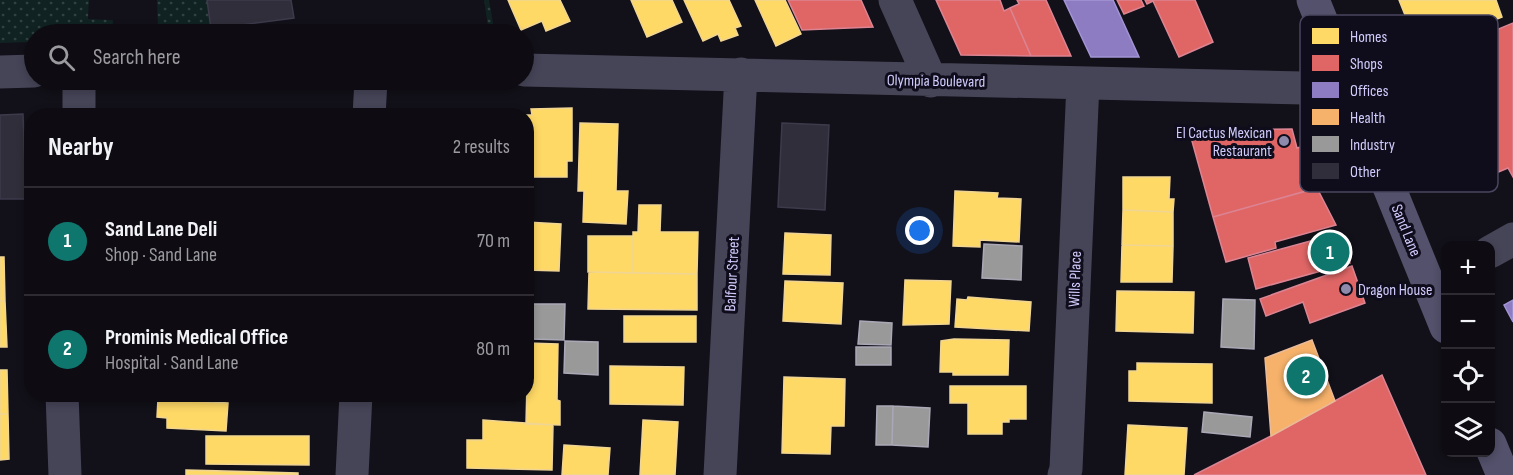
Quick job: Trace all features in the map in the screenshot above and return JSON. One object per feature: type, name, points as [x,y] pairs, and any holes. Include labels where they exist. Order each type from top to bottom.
[{"type":"street","points":[[895,0],[931,81]]},
{"type":"street","name":"Sand Lane","points":[[1313,0],[1319,15]]},
{"type":"street","name":"Olympia Boulevard","points":[[534,70],[1300,88]]},
{"type":"street","points":[[0,72],[24,71]]},
{"type":"street","name":"Balfour Street","points":[[720,475],[741,74]]},
{"type":"street","name":"Wills Place","points":[[1064,475],[1083,83]]},
{"type":"street","points":[[79,90],[79,108]]},
{"type":"street","points":[[369,108],[370,90]]},
{"type":"street","name":"Sand Lane","points":[[1397,192],[1437,277],[1441,299]]},
{"type":"street","points":[[1495,250],[1513,239]]},
{"type":"street","points":[[62,402],[65,475]]},
{"type":"street","points":[[352,475],[356,402]]},
{"type":"street","points":[[1495,454],[1503,475]]},
{"type":"shaded area","points":[[0,0],[89,0],[88,19],[113,20],[113,24],[24,24],[24,42],[0,43]]},
{"type":"shaded area","points":[[157,0],[207,0],[210,24],[158,24]]},
{"type":"shaded area","points":[[484,0],[489,0],[493,24],[488,24]]},
{"type":"building: Homes","points":[[508,0],[560,0],[570,21],[546,31],[542,21],[534,24],[518,24]]},
{"type":"building: Homes","points":[[631,0],[672,0],[682,22],[647,37]]},
{"type":"building: Homes","points":[[684,0],[729,0],[741,26],[735,28],[738,35],[721,41],[718,34],[703,41]]},
{"type":"building: Homes","points":[[755,0],[785,0],[801,34],[776,46]]},
{"type":"building: Homes","points":[[1399,0],[1496,0],[1502,17],[1498,19],[1498,15],[1405,15]]},
{"type":"building: Homes","points":[[572,108],[572,161],[567,161],[567,177],[534,177],[534,109]]},
{"type":"building: Homes","points":[[580,123],[618,124],[616,191],[628,191],[626,224],[583,222],[584,191],[578,191]]},
{"type":"building: Homes","points":[[1123,177],[1170,177],[1169,199],[1174,199],[1173,212],[1123,210]]},
{"type":"building: Homes","points":[[955,191],[998,193],[997,198],[1021,199],[1019,242],[980,240],[980,247],[953,246]]},
{"type":"building: Homes","points":[[639,205],[661,205],[660,232],[698,232],[697,274],[633,273],[633,232],[638,232]]},
{"type":"building: Homes","points":[[1123,210],[1173,212],[1173,246],[1122,245]]},
{"type":"building: Homes","points":[[534,222],[561,224],[559,271],[534,270]]},
{"type":"building: Homes","points":[[785,233],[831,235],[830,275],[783,274]]},
{"type":"building: Homes","points":[[588,236],[633,236],[633,273],[588,272]]},
{"type":"building: Homes","points":[[1122,245],[1173,246],[1172,282],[1121,282]]},
{"type":"building: Homes","points":[[0,257],[4,257],[5,301],[0,301]]},
{"type":"building: Homes","points":[[589,272],[697,274],[697,310],[588,309]]},
{"type":"building: Homes","points":[[905,280],[951,281],[949,324],[903,325]]},
{"type":"building: Homes","points":[[785,281],[843,283],[841,324],[783,321]]},
{"type":"building: Homes","points":[[1117,291],[1194,292],[1193,333],[1116,331]]},
{"type":"building: Homes","points":[[968,297],[1031,302],[1029,331],[955,327],[957,299],[967,300]]},
{"type":"building: Homes","points":[[0,301],[5,301],[7,347],[0,347]]},
{"type":"building: Homes","points":[[624,316],[696,316],[696,342],[624,342]]},
{"type":"building: Homes","points":[[954,339],[1009,340],[1008,375],[953,375],[953,372],[940,372],[941,341]]},
{"type":"building: Homes","points":[[534,343],[558,344],[557,400],[560,401],[560,425],[526,424],[527,402],[534,402]]},
{"type":"building: Homes","points":[[1137,363],[1212,364],[1212,403],[1129,401],[1129,371],[1137,371]]},
{"type":"building: Homes","points":[[610,366],[684,367],[683,405],[610,404]]},
{"type":"building: Homes","points":[[0,370],[7,370],[8,414],[0,414]]},
{"type":"building: Homes","points":[[784,377],[845,379],[844,426],[831,426],[830,454],[782,453]]},
{"type":"building: Homes","points":[[950,386],[1026,386],[1026,419],[1009,419],[1009,422],[1002,422],[1002,434],[968,434],[968,403],[950,403]]},
{"type":"building: Homes","points":[[158,402],[228,403],[226,431],[167,428],[167,418],[157,417]]},
{"type":"building: Homes","points":[[0,414],[8,414],[9,459],[0,460]]},
{"type":"building: Homes","points":[[483,420],[553,425],[552,470],[467,468],[467,440],[483,440]]},
{"type":"building: Homes","points":[[643,420],[678,422],[675,475],[640,475]]},
{"type":"building: Homes","points":[[1128,425],[1187,428],[1184,475],[1125,475]]},
{"type":"building: Homes","points":[[206,436],[309,436],[309,465],[206,464]]},
{"type":"building: Homes","points":[[564,445],[610,448],[608,475],[562,475]]},
{"type":"building: Homes","points":[[186,470],[298,473],[298,475],[186,475]]},
{"type":"building: Shops","points":[[788,0],[861,0],[873,27],[802,30]]},
{"type":"building: Shops","points":[[936,0],[1000,0],[1004,11],[1010,8],[1031,56],[961,55]]},
{"type":"building: Shops","points":[[1017,0],[1046,0],[1071,56],[1031,56],[1010,8],[1019,4]]},
{"type":"building: Shops","points":[[1117,0],[1141,0],[1144,6],[1124,14]]},
{"type":"building: Shops","points":[[1145,0],[1195,0],[1213,42],[1179,57],[1153,1],[1147,4]]},
{"type":"building: Shops","points":[[1513,23],[1513,177],[1508,168],[1498,172],[1498,29]]},
{"type":"building: Shops","points":[[1292,129],[1297,148],[1300,147],[1300,192],[1303,192],[1213,217],[1190,134],[1227,130]]},
{"type":"building: Shops","points":[[1303,192],[1319,192],[1336,225],[1275,242],[1276,248],[1226,262],[1213,217]]},
{"type":"building: Shops","points":[[1340,233],[1350,263],[1256,289],[1248,258]]},
{"type":"building: Shops","points":[[1352,266],[1365,303],[1310,323],[1303,302],[1266,316],[1260,299]]},
{"type":"building: Shops","points":[[1382,375],[1426,475],[1194,475],[1271,436]]},
{"type":"building: Offices","points":[[1064,0],[1113,0],[1139,57],[1091,57]]},
{"type":"building: Offices","points":[[1513,300],[1513,322],[1504,305]]},
{"type":"building: Health","points":[[1312,340],[1335,401],[1271,436],[1265,358]]},
{"type":"building: Industry","points":[[984,244],[1022,246],[1021,280],[982,278]]},
{"type":"building: Industry","points":[[1223,299],[1255,300],[1254,349],[1221,347]]},
{"type":"building: Industry","points":[[534,304],[565,304],[564,340],[534,339]]},
{"type":"building: Industry","points":[[860,321],[892,323],[891,345],[858,344]]},
{"type":"building: Industry","points":[[565,341],[598,342],[598,375],[564,373]]},
{"type":"building: Industry","points":[[856,347],[891,347],[891,365],[856,365]]},
{"type":"building: Industry","points":[[877,406],[893,406],[892,445],[876,445]]},
{"type":"building: Industry","points":[[893,406],[930,408],[928,447],[892,445]]},
{"type":"building: Industry","points":[[1204,412],[1252,417],[1250,437],[1202,432]]},
{"type":"building: Other","points":[[207,0],[291,0],[294,18],[249,24],[210,24]]},
{"type":"building: Other","points":[[23,114],[24,199],[0,199],[0,115]]},
{"type":"building: Other","points":[[782,123],[829,125],[825,210],[778,207]]},
{"type":"place","name":"El Cactus Mexican Restaurant","points":[[1284,141]]},
{"type":"place","name":"Sand Lane Deli","points":[[1330,252]]},
{"type":"place","name":"Dragon House","points":[[1346,289]]},
{"type":"place","name":"Prominis Medical Office","points":[[1306,376]]}]
